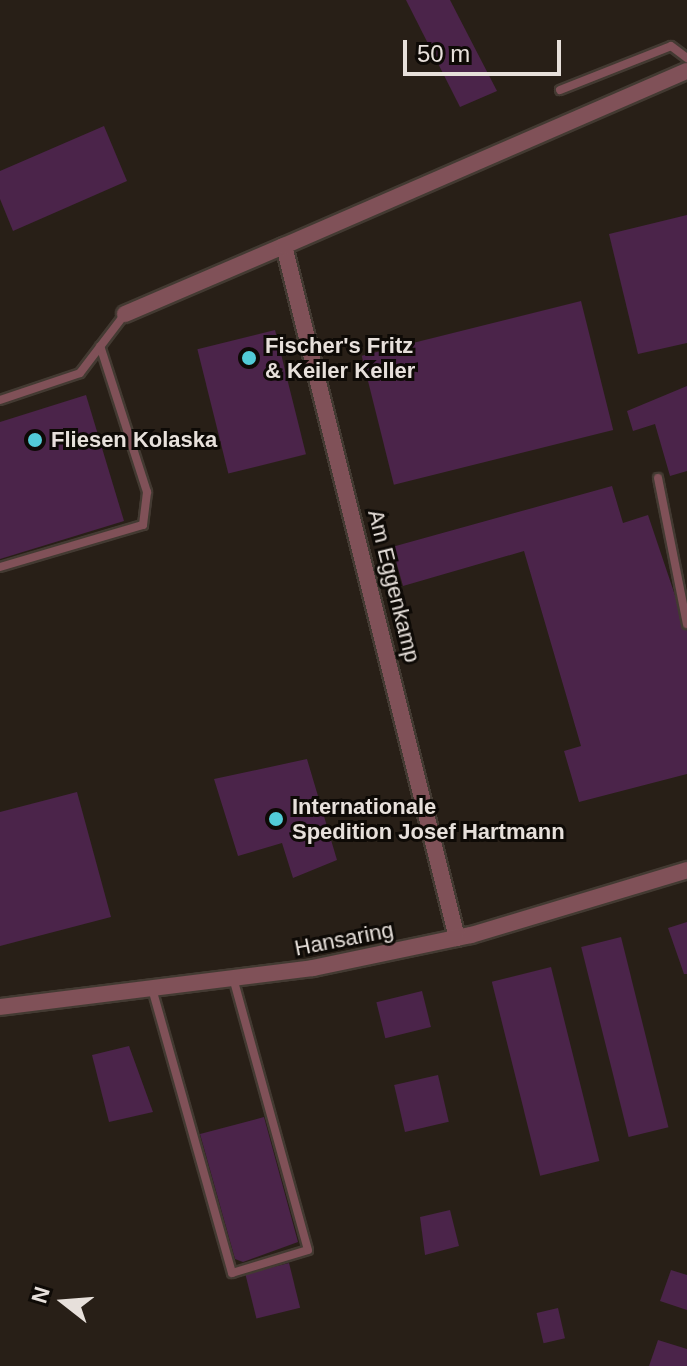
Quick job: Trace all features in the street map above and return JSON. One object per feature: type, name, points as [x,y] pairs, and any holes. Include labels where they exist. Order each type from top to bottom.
[{"type":"street","points":[[125,314],[687,71]]},
{"type":"street","name":"Am Eggenkamp","points":[[284,246],[457,938]]},
{"type":"street","name":"Hansaring","points":[[0,1007],[234,981],[457,938],[687,870]]},
{"type":"lane","points":[[560,90],[671,46],[687,58]]},
{"type":"lane","points":[[0,400],[80,373],[125,314]]},
{"type":"lane","points":[[0,567],[143,525],[147,492],[100,346]]},
{"type":"lane","points":[[658,478],[687,624]]},
{"type":"lane","points":[[153,992],[232,1273],[308,1250],[234,981]]},
{"type":"building","points":[[406,0],[450,0],[497,91],[460,107]]},
{"type":"building","points":[[104,126],[127,181],[13,231],[0,199],[0,171]]},
{"type":"building","points":[[687,215],[687,343],[638,354],[609,234]]},
{"type":"building","points":[[581,301],[613,430],[394,485],[362,356]]},
{"type":"building","points":[[275,330],[306,454],[228,474],[197,349]]},
{"type":"building","points":[[687,386],[687,471],[670,476],[655,424],[633,431],[627,411]]},
{"type":"building","points":[[86,395],[124,521],[0,559],[0,422]]},
{"type":"building","points":[[612,486],[623,523],[648,515],[687,631],[687,774],[579,802],[564,751],[581,746],[524,551],[403,586],[392,547]]},
{"type":"building","name":"Internationale Spedition Josef Hartmann","points":[[307,759],[337,860],[293,878],[282,843],[238,856],[214,779]]},
{"type":"building","points":[[77,792],[111,917],[0,946],[0,812]]},
{"type":"building","points":[[687,922],[687,974],[684,974],[668,928]]},
{"type":"building","points":[[621,937],[668,1127],[629,1137],[581,947]]},
{"type":"building","points":[[551,967],[599,1161],[540,1176],[492,982]]},
{"type":"building","points":[[422,991],[431,1027],[385,1038],[376,1002]]},
{"type":"building","points":[[129,1046],[153,1112],[109,1122],[92,1055]]},
{"type":"building","points":[[438,1075],[449,1122],[405,1132],[394,1085]]},
{"type":"building","points":[[264,1117],[298,1242],[243,1262],[235,1259],[200,1134]]},
{"type":"building","points":[[450,1210],[459,1246],[425,1255],[420,1217]]},
{"type":"building","points":[[289,1263],[300,1308],[256,1319],[245,1274]]},
{"type":"building","points":[[671,1270],[687,1275],[687,1310],[660,1301]]},
{"type":"building","points":[[558,1308],[565,1338],[544,1343],[537,1313]]},
{"type":"building","points":[[658,1340],[687,1349],[687,1366],[649,1366]]},
{"type":"place","name":"Fischer's Fritz & Keiler Keller","points":[[249,358]]},
{"type":"place","name":"Fliesen Kolaska","points":[[35,440]]},
{"type":"place","name":"Internationale Spedition Josef Hartmann","points":[[276,819]]}]
